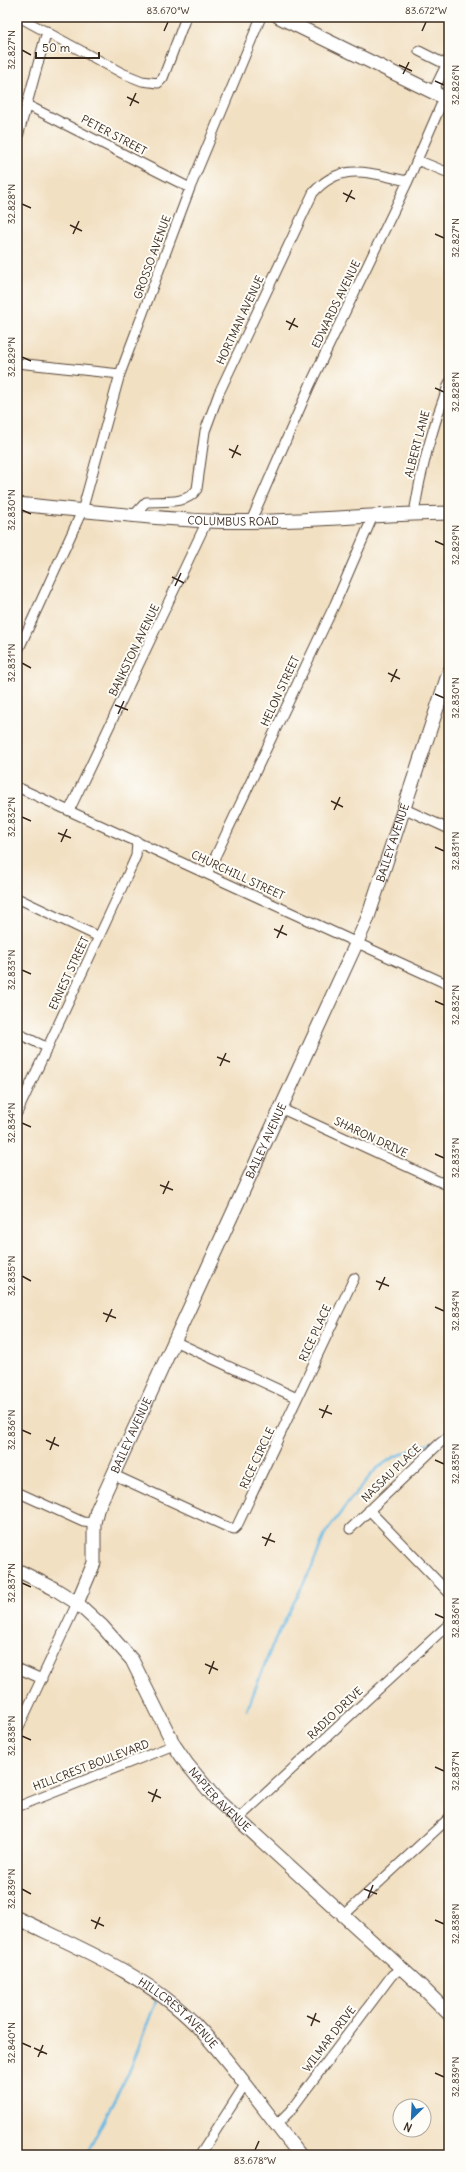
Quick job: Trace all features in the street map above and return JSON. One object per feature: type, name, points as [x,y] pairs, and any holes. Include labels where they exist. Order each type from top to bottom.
[{"type":"street","points":[[19,17],[130,76],[153,83],[158,83],[164,78],[186,17]]},
{"type":"street","name":"GROSSO AVENUE","points":[[17,653],[82,511],[120,374],[190,188],[261,17]]},
{"type":"street","points":[[279,17],[447,99]]},
{"type":"street","points":[[17,140],[47,31]]},
{"type":"street","points":[[419,51],[448,63],[432,92]]},
{"type":"street","name":"EDWARDS AVENUE","points":[[251,521],[310,386],[447,99]]},
{"type":"street","name":"PETER STREET","points":[[26,105],[190,188]]},
{"type":"street","points":[[417,160],[449,173]]},
{"type":"street","name":"HORTMAN AVENUE","points":[[133,516],[146,502],[187,499],[193,495],[197,489],[201,448],[207,424],[219,393],[313,192],[326,180],[345,172],[360,172],[408,181]]},
{"type":"street","points":[[17,363],[120,374]]},
{"type":"street","name":"ALBERT LANE","points":[[414,513],[418,486],[434,424],[449,383]]},
{"type":"street","name":"COLUMBUS ROAD","points":[[17,504],[133,516],[207,521],[251,521],[414,513],[449,513]]},
{"type":"street","name":"HELON STREET","points":[[207,874],[335,604],[373,516]]},
{"type":"street","name":"BANKSTON AVENUE","points":[[69,811],[207,521]]},
{"type":"street","name":"BAILEY AVENUE","points":[[77,1603],[94,1562],[94,1523],[97,1510],[112,1474],[282,1109],[367,920],[405,809],[449,672]]},
{"type":"street","name":"CHURCHILL STREET","points":[[17,787],[449,985]]},
{"type":"street","points":[[405,809],[449,829]]},
{"type":"street","name":"ERNEST STREET","points":[[17,1113],[136,856],[137,841]]},
{"type":"street","points":[[17,898],[99,937]]},
{"type":"street","points":[[17,1033],[48,1048]]},
{"type":"street","name":"SHARON DRIVE","points":[[282,1109],[449,1186]]},
{"type":"street","name":"RICE PLACE","points":[[297,1398],[354,1278]]},
{"type":"street","points":[[174,1341],[297,1398]]},
{"type":"street","name":"RICE CIRCLE","points":[[112,1474],[234,1529],[244,1514],[297,1398]]},
{"type":"street","name":"NASSAU PLACE","points":[[350,1529],[449,1436]]},
{"type":"street","points":[[17,1492],[83,1522],[94,1523]]},
{"type":"street","points":[[369,1510],[449,1593]]},
{"type":"street","name":"NAPIER AVENUE","points":[[17,1570],[55,1588],[77,1603],[102,1626],[132,1660],[174,1745],[213,1795],[448,2012]]},
{"type":"street","points":[[17,1731],[77,1603]]},
{"type":"street","name":"RADIO DRIVE","points":[[238,1819],[449,1624]]},
{"type":"street","points":[[17,1668],[42,1679]]},
{"type":"street","name":"HILLCREST BOULEVARD","points":[[17,1807],[174,1745]]},
{"type":"street","points":[[344,1915],[449,1818]]},
{"type":"street","name":"HILLCREST AVENUE","points":[[17,1918],[112,1964],[153,1990],[195,2024],[223,2055],[300,2155]]},
{"type":"street","name":"WILMAR DRIVE","points":[[276,2125],[290,2111],[392,1975],[402,1968]]},
{"type":"street","points":[[200,2155],[245,2084]]},
{"type":"waterway","points":[[247,1710],[272,1646],[312,1567],[325,1534],[350,1500],[376,1469],[392,1458],[438,1440]]},
{"type":"waterway","points":[[86,2155],[129,2072],[156,2001]]}]
